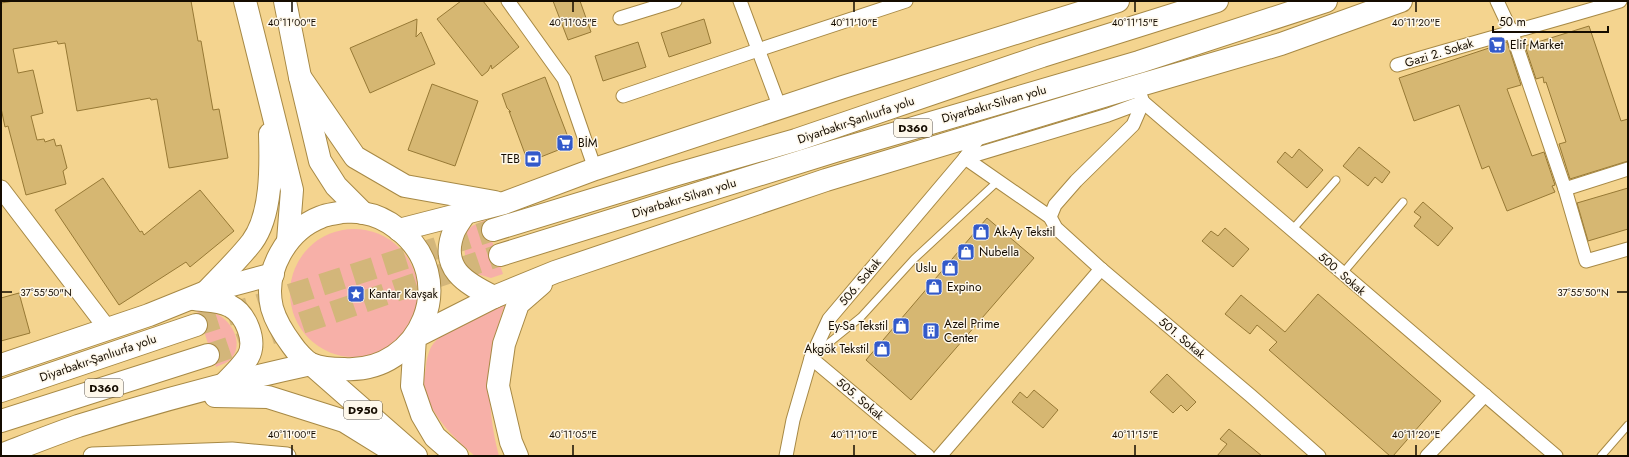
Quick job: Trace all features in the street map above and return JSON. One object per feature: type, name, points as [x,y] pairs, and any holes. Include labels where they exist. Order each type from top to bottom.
[{"type":"highway","points":[[245,1],[292,190],[288,241]]},
{"type":"highway","points":[[285,1],[300,77],[320,161],[336,186],[363,212]]},
{"type":"highway","points":[[399,230],[504,203],[595,169],[850,84],[1118,1]]},
{"type":"highway","points":[[1042,56],[1172,1]]},
{"type":"highway","name":"Diyarbakır-Şanlıurfa yolu","points":[[493,230],[796,140],[1042,56],[1217,1]]},
{"type":"highway","name":"Diyarbakır-Silvan yolu","points":[[500,255],[836,151],[1139,62],[1326,1]]},
{"type":"highway","points":[[1139,62],[1395,3]]},
{"type":"highway","points":[[415,337],[494,297],[555,272],[826,180],[982,133],[1140,94],[1395,3]]},
{"type":"highway","points":[[300,77],[355,157],[405,186],[504,203]]},
{"type":"highway","points":[[198,296],[253,241],[262,223],[268,196],[270,144],[268,95]]},
{"type":"highway","points":[[1,455],[77,427],[223,385],[311,364],[334,369],[357,370],[379,365],[400,353],[415,337],[427,312],[430,286],[424,260],[409,238],[388,221],[363,212],[342,212],[321,217],[303,227],[288,241],[276,261],[271,284],[272,307],[280,328],[293,347],[311,364]]},
{"type":"highway","points":[[466,212],[454,231],[449,252],[452,263],[460,277],[472,287],[494,297]]},
{"type":"highway","points":[[517,456],[510,442],[498,386],[504,344],[518,304],[555,272]]},
{"type":"highway","points":[[1,365],[149,315],[198,296],[273,274]]},
{"type":"highway","points":[[198,296],[212,302],[230,306],[246,321],[250,336],[250,352],[239,369],[223,385]]},
{"type":"highway","name":"Diyarbakır-Şanlıurfa yolu","points":[[1,391],[196,325]]},
{"type":"highway","points":[[415,337],[412,386],[422,415],[436,437],[457,456]]},
{"type":"highway","name":"D360","points":[[1,421],[208,355]]},
{"type":"highway","name":"D950","points":[[311,364],[416,456]]},
{"type":"highway","points":[[178,397],[230,395],[268,397],[344,421],[402,456]]},
{"type":"street","points":[[508,1],[564,79],[595,169]]},
{"type":"street","points":[[620,18],[675,1]]},
{"type":"street","points":[[740,1],[780,108]]},
{"type":"street","points":[[623,96],[906,1]]},
{"type":"street","points":[[1497,1],[1512,33],[1565,189],[1586,261],[1628,249]]},
{"type":"street","name":"Gazi 2. Sokak","points":[[1397,65],[1620,1]]},
{"type":"street","points":[[964,158],[1108,115],[1140,94]]},
{"type":"street","points":[[1050,217],[1055,205],[1076,181],[1133,125],[1140,94]]},
{"type":"street","name":"500. Sokak","points":[[1140,94],[1342,274],[1556,456]]},
{"type":"street","name":"506. Sokak","points":[[786,456],[793,420],[811,358],[829,319],[964,158],[982,133]]},
{"type":"street","name":"501. Sokak","points":[[964,158],[1050,217],[1056,228],[1101,270],[1251,396],[1319,456]]},
{"type":"street","points":[[1565,189],[1628,169]]},
{"type":"street","points":[[1,189],[107,328]]},
{"type":"street","points":[[940,456],[1101,270]]},
{"type":"street","name":"505. Sokak","points":[[811,358],[928,456]]},
{"type":"street","points":[[1427,456],[1484,395]]},
{"type":"street","points":[[92,456],[232,451],[287,456]]},
{"type":"lane","points":[[1292,230],[1336,180]]},
{"type":"lane","points":[[811,358],[860,317],[914,259],[998,181]]},
{"type":"lane","points":[[1342,274],[1403,202]]},
{"type":"lane","points":[[1601,456],[1628,425]]},
{"type":"shaded area","points":[[485,220],[503,274],[491,278],[477,274],[466,263],[464,246],[467,231],[472,226]]},
{"type":"shaded area","points":[[348,229],[360,229],[379,233],[400,247],[414,268],[418,293],[414,318],[400,339],[379,353],[360,357],[348,357],[329,353],[308,339],[294,318],[290,299],[290,287],[294,268],[308,247],[329,233]]},
{"type":"shaded area","points":[[505,304],[494,342],[490,380],[490,399],[494,437],[499,456],[475,456],[459,442],[432,409],[424,389],[427,362],[429,352],[433,344],[448,331],[466,321]]},
{"type":"shaded area","points":[[197,311],[212,312],[219,315],[234,332],[237,347],[235,354],[227,362],[216,367]]},
{"type":"building","points":[[14,1],[191,1],[198,41],[201,41],[213,110],[219,109],[228,158],[169,168],[157,99],[151,100],[150,98],[77,111],[65,43],[58,44],[57,41],[13,49],[18,73],[33,70],[43,113],[31,116],[37,140],[44,139],[45,142],[54,139],[56,146],[61,145],[67,168],[63,171],[66,184],[26,195],[8,126],[5,127],[1,108],[1,3]]},
{"type":"building","points":[[461,1],[483,1],[519,47],[492,69],[491,65],[488,71],[482,76],[437,19]]},
{"type":"building","points":[[553,1],[580,1],[591,32],[568,40]]},
{"type":"building","points":[[417,19],[416,37],[421,32],[435,64],[370,93],[350,48]]},
{"type":"building","points":[[704,19],[711,43],[669,57],[661,33]]},
{"type":"building","points":[[1589,26],[1621,121],[1628,119],[1628,161],[1570,179],[1559,144],[1566,142],[1546,82],[1544,83],[1543,77],[1536,79],[1525,46]]},
{"type":"building","points":[[638,42],[646,67],[603,81],[595,56]]},
{"type":"building","points":[[1507,42],[1521,85],[1507,89],[1532,156],[1544,152],[1555,185],[1552,186],[1555,192],[1507,211],[1489,166],[1482,169],[1459,105],[1414,121],[1399,78]]},
{"type":"building","points":[[545,77],[571,145],[528,162],[509,111],[511,112],[507,108],[502,94]]},
{"type":"building","points":[[432,84],[478,101],[455,166],[408,150]]},
{"type":"building","points":[[1359,147],[1390,172],[1382,183],[1375,177],[1368,186],[1343,166]]},
{"type":"building","points":[[1299,149],[1323,170],[1307,188],[1277,162],[1285,152],[1292,158]]},
{"type":"building","points":[[103,178],[140,232],[142,231],[144,235],[200,190],[234,231],[190,267],[186,262],[119,305],[55,210]]},
{"type":"building","points":[[1628,188],[1628,229],[1588,241],[1577,203]]},
{"type":"building","points":[[1423,202],[1453,228],[1438,246],[1414,226],[1421,217],[1414,212]]},
{"type":"building","name":"Azel Prime Center","points":[[987,218],[1034,258],[911,400],[866,360]]},
{"type":"building","points":[[1225,228],[1249,249],[1233,267],[1202,241],[1211,231],[1218,236]]},
{"type":"building","points":[[19,293],[30,333],[1,341],[1,298]]},
{"type":"building","points":[[1318,294],[1441,401],[1393,456],[1390,456],[1269,350],[1277,342],[1257,325],[1250,334],[1225,314],[1241,295],[1285,332]]},
{"type":"building","points":[[1167,374],[1196,402],[1187,411],[1181,405],[1173,413],[1150,392]]},
{"type":"building","points":[[1034,390],[1058,410],[1043,428],[1012,402],[1020,392],[1027,398]]},
{"type":"building","points":[[1229,429],[1262,456],[1217,456],[1227,444],[1220,439]]},
{"type":"tunnel","points":[[196,325],[493,230]]},
{"type":"tunnel","points":[[208,355],[500,255]]},
{"type":"place","name":"Elif Market","points":[[1497,45]]},
{"type":"place","name":"BİM","points":[[565,143]]},
{"type":"place","name":"TEB","points":[[533,159]]},
{"type":"place","name":"Ak-Ay Tekstil","points":[[981,232]]},
{"type":"place","name":"Nubella","points":[[966,252]]},
{"type":"place","name":"Uslu","points":[[950,268]]},
{"type":"place","name":"Expino","points":[[934,287]]},
{"type":"place","name":"Kantar Kavşak","points":[[356,294]]},
{"type":"place","name":"Ey-Sa Tekstil","points":[[901,326]]},
{"type":"place","name":"Azel Prime Center","points":[[931,331]]},
{"type":"place","name":"Akgök Tekstil","points":[[882,349]]}]
